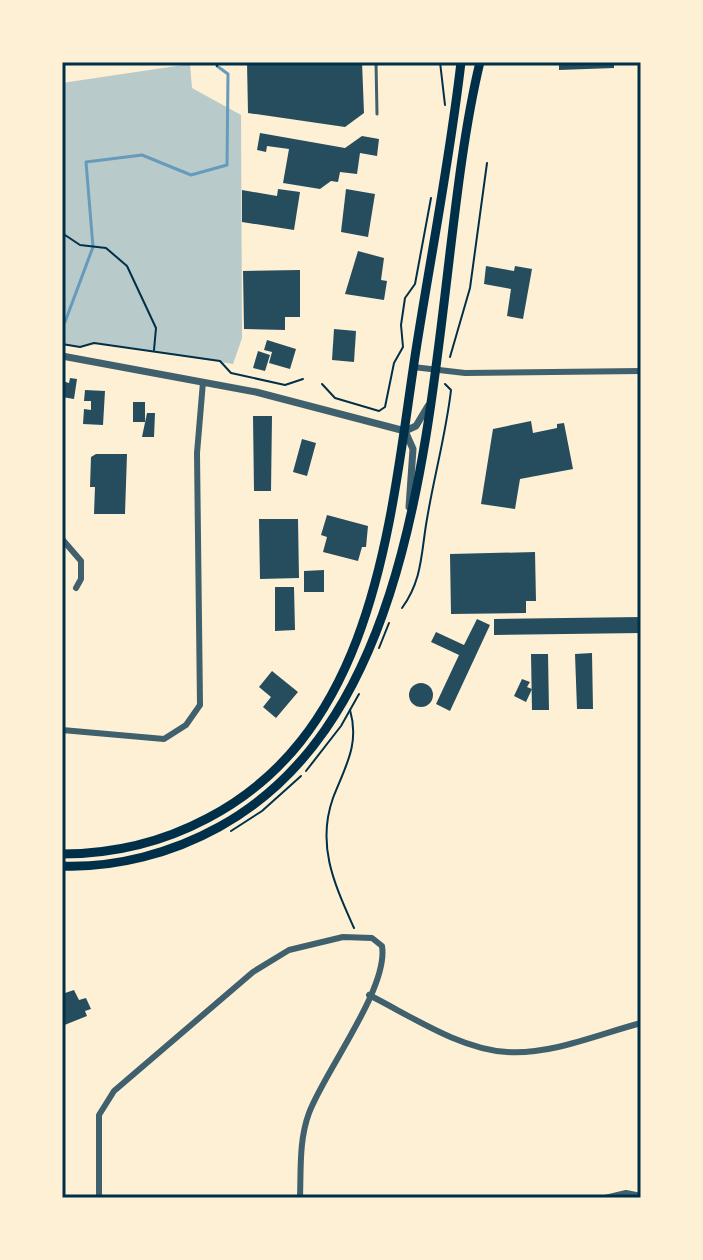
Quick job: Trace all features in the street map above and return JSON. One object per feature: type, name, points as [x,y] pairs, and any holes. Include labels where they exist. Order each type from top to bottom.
[{"type":"highway","points":[[62,854],[134,846],[196,824],[260,784],[301,743],[328,704],[360,632],[379,565],[405,431],[461,62]]},
{"type":"highway","points":[[62,866],[106,864],[179,846],[248,809],[294,770],[321,738],[350,691],[384,605],[409,522],[433,398],[452,220],[480,62]]},
{"type":"street","points":[[62,356],[256,392],[405,431],[416,426],[433,398]]},
{"type":"street","points":[[413,367],[436,370],[641,371]]},
{"type":"street","points":[[62,730],[164,739],[186,725],[200,705],[197,453],[203,382]]},
{"type":"street","points":[[405,431],[413,449],[409,522]]},
{"type":"street","points":[[62,539],[81,561],[81,579],[76,588]]},
{"type":"street","points":[[99,1197],[99,1115],[114,1091],[272,959],[307,943],[372,938],[382,946],[382,957],[369,995],[310,1111],[303,1135],[300,1198]]},
{"type":"street","points":[[369,995],[466,1042],[507,1052],[546,1048],[641,1023]]},
{"type":"street","points":[[605,1198],[626,1193],[641,1196]]},
{"type":"street","points":[[62,1198],[139,1198]]},
{"type":"lane","points":[[376,62],[377,114]]},
{"type":"path","points":[[440,62],[446,108]]},
{"type":"path","points":[[450,357],[470,288],[487,163]]},
{"type":"path","points":[[322,384],[335,398],[379,411],[385,407],[394,363],[403,347],[401,325],[405,298],[415,284],[428,204],[433,193]]},
{"type":"path","points":[[62,233],[80,245],[106,248],[127,266],[156,328],[154,351]]},
{"type":"path","points":[[62,344],[80,347],[94,343],[220,361],[231,373],[285,385],[303,379]]},
{"type":"path","points":[[446,352],[452,352]]},
{"type":"path","points":[[402,608],[419,578],[424,553],[427,517],[448,416],[451,390],[444,383]]},
{"type":"path","points":[[350,710],[356,731],[348,765],[332,801],[327,841],[329,871],[358,937]]},
{"type":"shaded area","points":[[190,64],[192,88],[241,115],[242,338],[233,364],[95,343],[80,347],[62,344],[62,83]]},
{"type":"building","points":[[247,62],[362,62],[364,113],[345,127],[248,113]]},
{"type":"building","points":[[559,62],[614,62],[614,68],[559,70]]},
{"type":"building","points":[[260,133],[345,148],[362,136],[379,139],[377,156],[360,153],[357,174],[340,172],[338,182],[331,181],[320,189],[283,183],[289,149],[267,146],[266,152],[257,150]]},
{"type":"building","points":[[278,189],[300,192],[294,230],[242,222],[242,190],[277,196]]},
{"type":"building","points":[[346,189],[375,194],[368,237],[341,232]]},
{"type":"building","points":[[358,251],[384,258],[381,280],[387,281],[384,300],[345,294]]},
{"type":"building","points":[[486,266],[514,271],[515,266],[532,269],[523,319],[507,316],[511,289],[484,284]]},
{"type":"building","points":[[300,270],[300,317],[285,317],[285,330],[244,329],[243,271]]},
{"type":"building","points":[[334,329],[356,331],[354,362],[332,360]]},
{"type":"building","points":[[267,340],[296,349],[290,369],[269,363],[272,352],[264,350]]},
{"type":"building","points":[[258,351],[270,355],[265,371],[253,368]]},
{"type":"building","points":[[70,378],[77,379],[74,399],[62,397],[62,381],[69,383]]},
{"type":"building","points":[[85,390],[105,391],[103,425],[83,424],[84,409],[91,410],[91,401],[84,401]]},
{"type":"building","points":[[133,402],[145,402],[145,422],[133,422]]},
{"type":"building","points":[[147,413],[155,413],[154,437],[142,437]]},
{"type":"building","points":[[253,416],[272,416],[271,491],[254,491]]},
{"type":"building","points":[[531,421],[533,433],[557,428],[557,424],[564,423],[573,469],[520,479],[515,509],[481,504],[493,429]]},
{"type":"building","points":[[302,439],[316,443],[307,476],[293,472]]},
{"type":"building","points":[[96,454],[127,454],[125,514],[94,514],[95,487],[90,487],[91,457]]},
{"type":"building","points":[[327,515],[368,526],[366,547],[362,547],[358,561],[323,552],[327,537],[321,535]]},
{"type":"building","points":[[259,519],[298,519],[299,578],[260,579]]},
{"type":"building","points":[[535,552],[536,601],[526,601],[526,613],[451,614],[450,554]]},
{"type":"building","points":[[324,570],[324,592],[304,592],[304,571]]},
{"type":"building","points":[[275,587],[294,587],[295,630],[275,631]]},
{"type":"building","points":[[641,617],[641,633],[494,635],[494,619]]},
{"type":"building","points":[[477,619],[490,625],[450,711],[436,704],[459,655],[431,642],[436,632],[464,645]]},
{"type":"building","points":[[592,653],[593,709],[577,709],[575,654]]},
{"type":"building","points":[[531,654],[548,654],[549,710],[532,710]]},
{"type":"building","points":[[272,671],[298,692],[276,718],[263,707],[271,697],[259,687]]},
{"type":"building","points":[[522,679],[530,682],[527,687],[532,689],[526,702],[514,696]]},
{"type":"building","points":[[421,683],[430,686],[433,695],[430,704],[421,707],[412,704],[409,695],[412,686]]},
{"type":"building","points":[[74,990],[79,1000],[86,998],[91,1009],[85,1011],[87,1016],[62,1026],[62,994]]},
{"type":"waterway","points":[[65,322],[93,247],[86,162],[142,155],[191,175],[227,165],[228,74],[217,66]]}]
